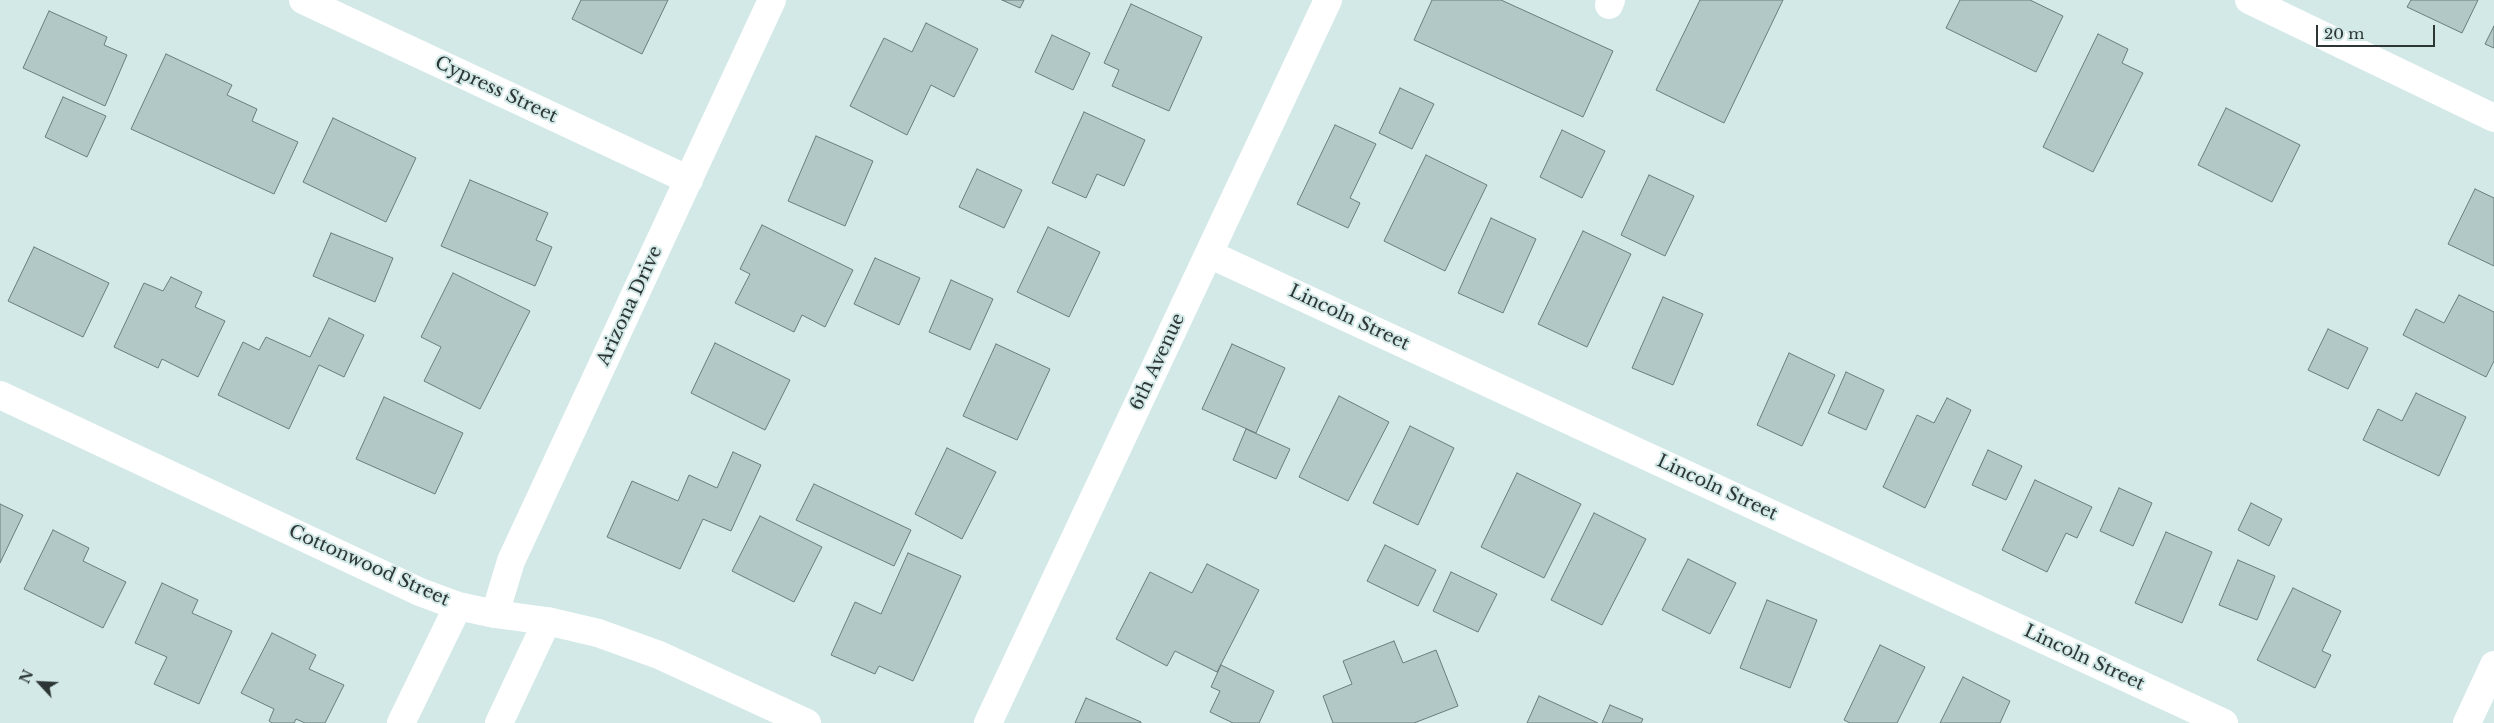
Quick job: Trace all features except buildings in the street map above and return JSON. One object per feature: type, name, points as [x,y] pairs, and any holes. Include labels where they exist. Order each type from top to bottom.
[{"type":"street","name":"Cypress Street","points":[[303,0],[689,180]]},
{"type":"street","name":"Arizona Drive","points":[[495,614],[511,561],[772,0]]},
{"type":"street","name":"6th Avenue","points":[[988,723],[1328,0]]},
{"type":"street","points":[[2249,0],[2494,118]]},
{"type":"street","name":"Lincoln Street","points":[[1209,254],[2224,723]]},
{"type":"street","name":"Cottonwood Street","points":[[0,395],[411,587],[458,606],[495,614],[547,621],[598,633],[659,655],[807,723]]},
{"type":"street","points":[[401,723],[458,606]]},
{"type":"street","points":[[499,723],[547,621]]},
{"type":"street","points":[[2467,723],[2494,665]]}]
